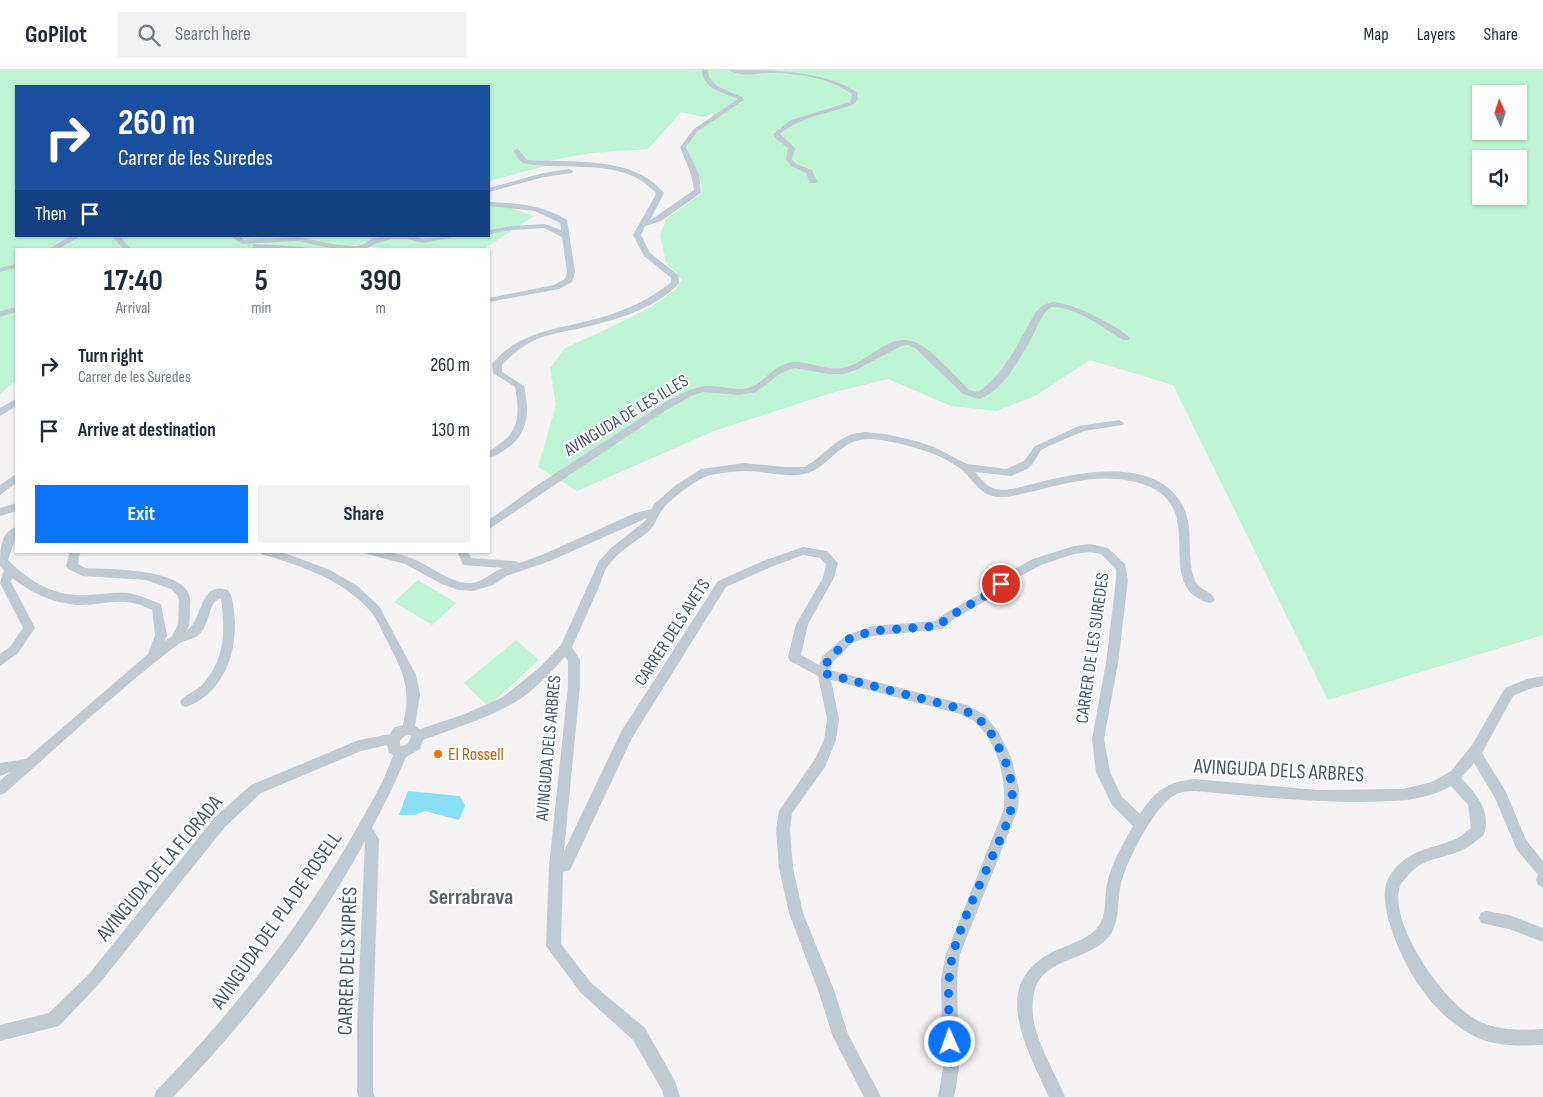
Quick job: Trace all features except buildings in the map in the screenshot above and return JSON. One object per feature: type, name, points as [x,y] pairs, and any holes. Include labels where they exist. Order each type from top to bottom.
[{"type":"street","points":[[642,225],[658,219],[698,191],[695,174],[683,147],[696,130],[710,118],[741,100],[708,83],[704,74],[705,70]]},
{"type":"street","points":[[732,70],[739,73],[772,71],[796,73],[832,81],[855,93],[856,99],[852,103],[802,116],[793,120],[776,134],[778,138],[792,148],[789,159],[793,165],[809,172],[813,180]]},
{"type":"street","points":[[490,454],[513,440],[520,427],[523,414],[518,386],[498,373],[497,364],[507,354],[524,342],[544,334],[609,317],[644,304],[663,294],[675,283],[675,277],[658,265],[640,248],[637,235],[660,198],[657,187],[636,173],[618,168],[525,162],[520,158],[516,150]]},
{"type":"street","points":[[490,190],[555,172],[588,172],[602,167]]},
{"type":"street","points":[[490,204],[532,206],[542,209],[564,222],[571,272],[569,280],[556,287],[490,300]]},
{"type":"street","points":[[490,232],[545,226],[565,235]]},
{"type":"street","points":[[117,237],[126,248]]},
{"type":"street","points":[[236,237],[247,244],[282,248]]},
{"type":"street","points":[[242,242],[298,239],[338,247],[357,248],[368,246],[374,241],[407,237],[423,241],[448,237]]},
{"type":"street","points":[[53,248],[66,239]]},
{"type":"street","points":[[0,270],[15,266]]},
{"type":"street","name":"AVINGUDA DE LES ILLES","points":[[490,524],[596,452],[694,391],[706,388],[748,391],[756,389],[780,369],[788,366],[798,365],[844,372],[902,341],[910,341],[918,346],[966,392],[980,396],[1005,375],[1039,314],[1045,306],[1054,304],[1066,306],[1126,338]]},
{"type":"street","points":[[0,314],[15,309]]},
{"type":"street","points":[[0,413],[15,403]]},
{"type":"street","points":[[271,553],[296,561],[337,579],[355,590],[375,609],[411,673],[414,696],[413,733],[415,745],[411,749],[397,746],[400,731],[413,733],[469,718],[507,701],[543,672],[566,648],[603,564],[615,551],[648,525],[656,512],[680,488],[705,472],[744,466],[785,471],[806,470],[818,463],[841,443],[852,437],[865,435],[885,437],[916,444],[931,449],[965,466],[1007,473],[1028,463],[1038,448],[1046,444],[1082,428],[1119,422]]},
{"type":"street","points":[[965,466],[983,487],[991,492],[1004,494],[1053,482],[1113,475],[1134,477],[1160,487],[1173,498],[1183,514],[1186,573],[1194,589],[1209,599]]},
{"type":"street","points":[[0,491],[15,479]]},
{"type":"street","points":[[0,512],[15,507]]},
{"type":"street","points":[[378,553],[408,561],[446,581],[472,588],[489,582],[502,573],[534,562],[639,516],[656,512]]},
{"type":"street","points":[[15,532],[9,538],[2,562],[18,577],[42,592],[75,600],[117,597],[136,599],[157,607],[161,635],[153,657]]},
{"type":"street","name":"CARRER DE LES SUREDES","points":[[823,673],[828,660],[849,639],[872,631],[938,626],[964,607],[992,592],[1011,576],[1037,562],[1074,550],[1090,548],[1104,551],[1121,567],[1122,580],[1112,663],[1098,739],[1103,772],[1117,801],[1142,825]]},
{"type":"street","name":"CARRER DELS AVETS","points":[[556,866],[565,865],[627,734],[722,584],[767,564],[803,551],[823,554],[832,563],[828,578],[802,624],[794,657],[823,673]]},
{"type":"street","points":[[75,553],[72,566],[84,572],[140,576],[175,586],[182,592],[185,600],[184,625],[176,639]]},
{"type":"street","points":[[463,553],[467,562],[508,566],[534,562]]},
{"type":"street","points":[[0,661],[14,650],[29,628],[5,582],[10,570]]},
{"type":"street","points":[[0,790],[153,657],[176,639],[195,631],[201,623],[208,600],[216,594],[224,593],[230,628],[228,653],[207,690],[199,697],[186,702]]},
{"type":"street","name":"AVINGUDA DELS ARBRES","points":[[566,648],[574,660],[574,686],[556,866],[553,946],[586,988],[639,1034],[669,1087],[672,1097]]},
{"type":"street","points":[[873,1097],[841,1037],[826,990],[796,913],[786,868],[782,829],[786,811],[820,763],[830,740],[833,718],[823,673],[962,709],[981,719],[994,737],[1006,761],[1012,789],[1011,808],[1002,836],[972,903],[953,954],[949,980],[951,1069],[946,1097]]},
{"type":"street","name":"AVINGUDA DELS ARBRES","points":[[1057,1097],[1029,1028],[1024,1008],[1028,986],[1033,974],[1051,960],[1097,938],[1107,926],[1114,883],[1124,855],[1142,825],[1163,796],[1174,788],[1194,785],[1216,785],[1277,794],[1361,796],[1403,795],[1435,788],[1452,778],[1474,752],[1509,692],[1527,684],[1543,681]]},
{"type":"street","name":"AVINGUDA DE LA FLORADA","points":[[0,1033],[53,1020],[94,979],[220,822],[256,789],[359,746],[378,741],[397,746]]},
{"type":"street","name":"AVINGUDA DEL PLA DE ROSELL","points":[[162,1097],[246,1006],[308,920],[356,846],[394,771],[397,746]]},
{"type":"street","points":[[1474,752],[1500,795],[1514,834],[1530,860],[1543,870]]},
{"type":"street","points":[[0,770],[5,767],[31,764]]},
{"type":"street","points":[[1452,778],[1472,798],[1479,813],[1478,831],[1461,844],[1413,860],[1393,883],[1392,906],[1400,934],[1411,959],[1431,988],[1453,1012],[1478,1030],[1510,1038],[1543,1037]]},
{"type":"street","name":"CARRER DELS XIPRÉS","points":[[364,829],[372,839],[364,1026],[365,1092],[367,1097]]},
{"type":"street","points":[[1486,918],[1509,922],[1543,934]]},
{"type":"green space","points":[[0,70],[1543,70],[1543,635],[1328,700],[1173,385],[1090,360],[1035,396],[997,411],[951,406],[888,379],[831,393],[714,431],[577,491],[538,467],[556,405],[550,368],[565,348],[651,307],[676,289],[682,280],[666,262],[660,235],[666,219],[702,193],[702,187],[687,146],[699,130],[713,120],[713,113],[703,117],[681,112],[648,149],[592,153],[547,161],[545,166],[490,181],[490,85],[15,85],[15,237],[490,237],[490,201],[534,216],[486,248],[385,248],[354,245],[335,248],[15,248],[15,381],[0,394]]},
{"type":"green space","points":[[418,580],[456,603],[432,625],[394,602]]},
{"type":"green space","points":[[516,640],[539,660],[488,706],[464,683]]},
{"type":"water","points":[[408,791],[460,796],[465,806],[459,820],[425,811],[415,815],[399,815]]},
{"type":"place","name":"El Rossell","points":[[438,754]]},
{"type":"district","name":"Serrabrava","points":[[471,896]]},
{"type":"route","points":[[950,1042],[949,980],[953,954],[972,903],[1002,836],[1011,808],[1012,789],[1006,761],[994,737],[981,719],[962,709],[823,673],[828,660],[849,639],[872,631],[938,626],[950,616],[992,592],[1001,584]]}]
